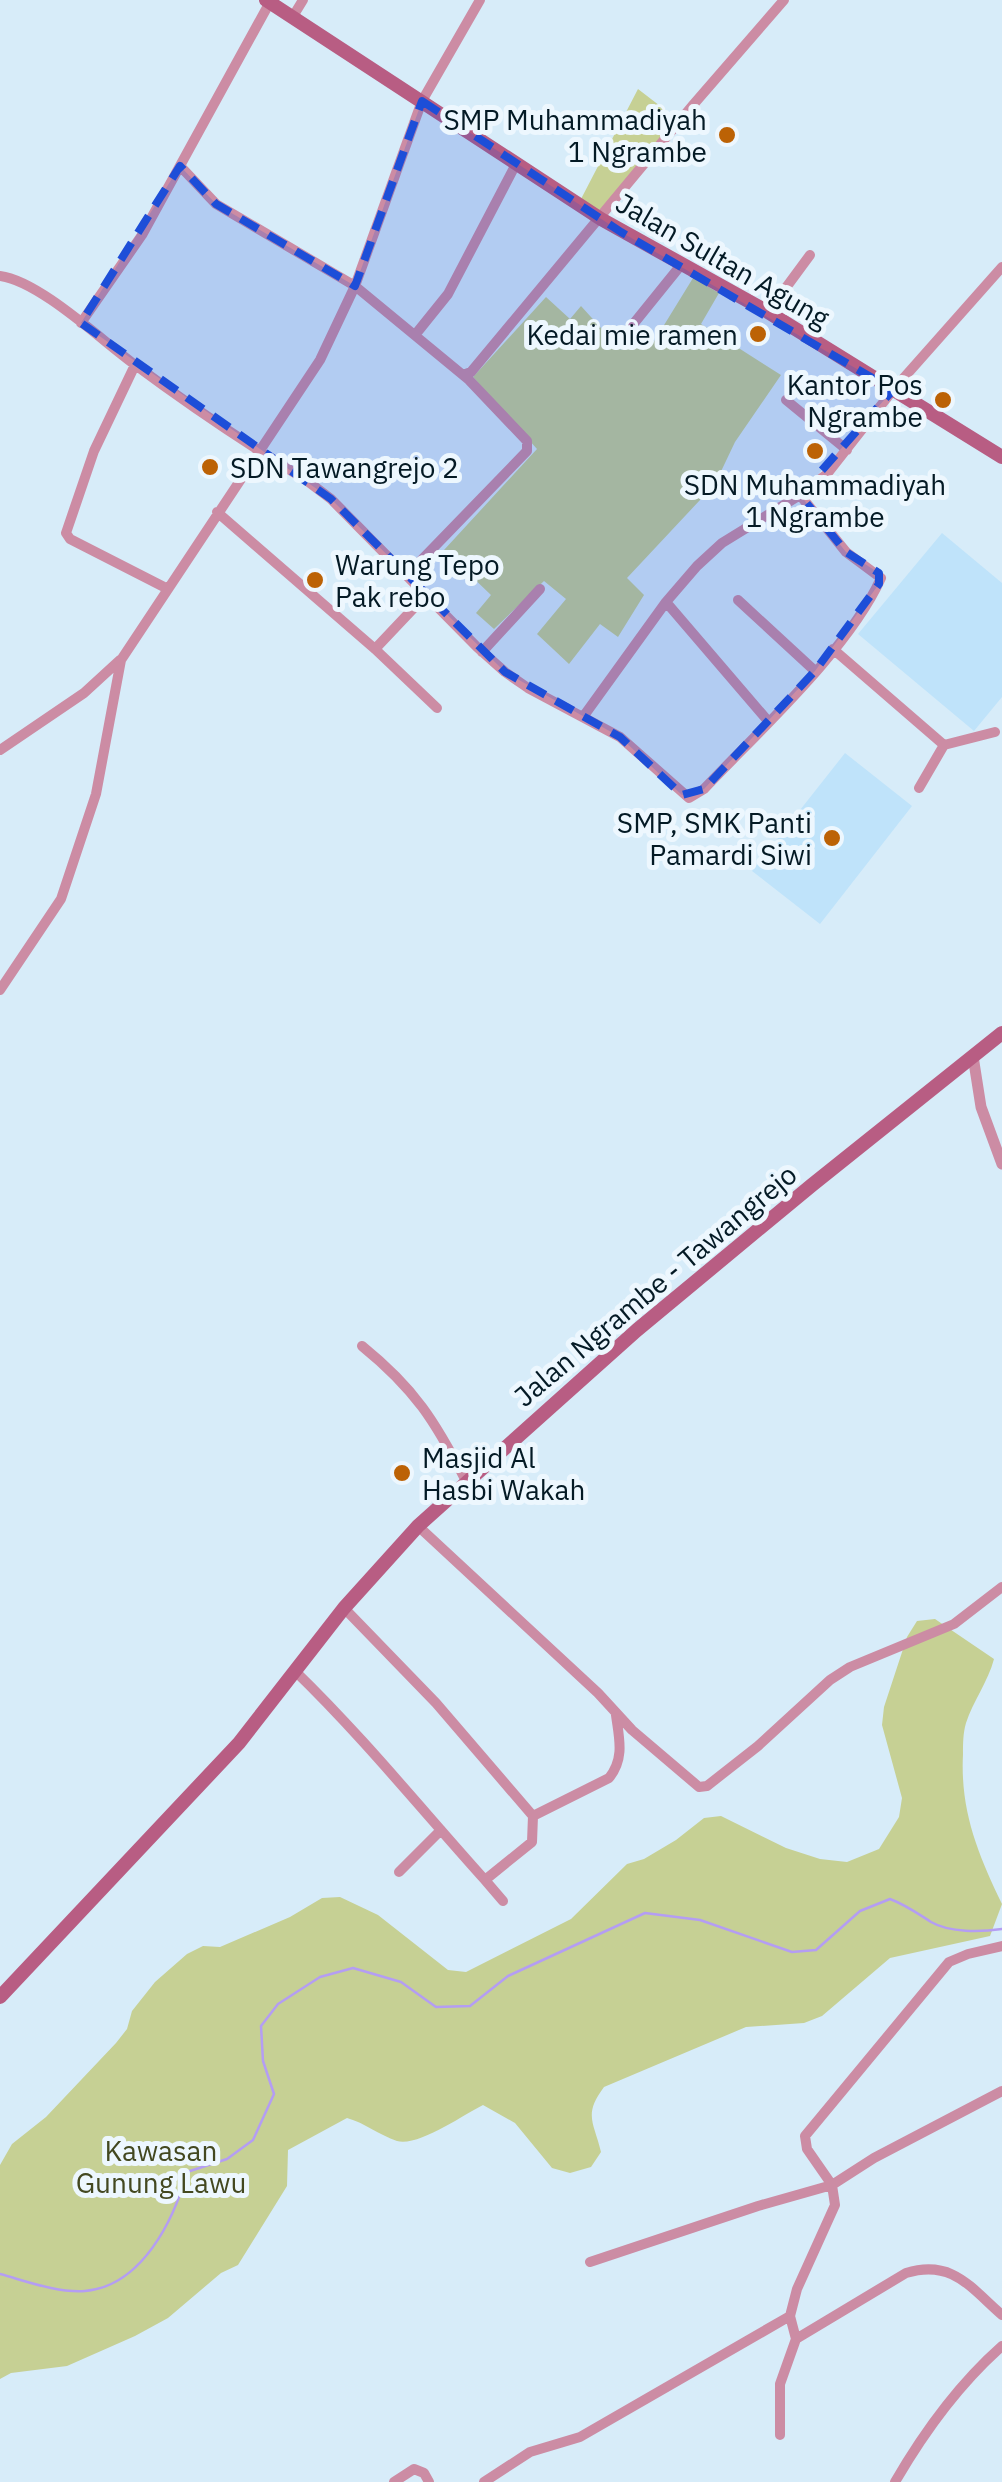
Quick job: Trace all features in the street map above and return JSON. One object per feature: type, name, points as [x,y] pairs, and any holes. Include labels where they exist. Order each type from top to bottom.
[{"type":"main road","name":"Jalan Sultan Agung","points":[[268,1],[600,219],[768,312],[1002,457]]},
{"type":"main road","name":"Jalan Ngrambe - Tawangrejo","points":[[0,1997],[239,1743],[344,1608],[418,1526],[636,1330],[1002,1034]]},
{"type":"street","points":[[292,18],[303,0]]},
{"type":"street","points":[[0,750],[84,694],[121,660],[320,360],[355,286],[422,101],[480,0]]},
{"type":"street","points":[[463,375],[471,372],[784,0]]},
{"type":"street","points":[[80,323],[125,263],[268,1]]},
{"type":"street","points":[[415,335],[448,294],[516,164]]},
{"type":"street","points":[[180,166],[216,204],[355,286],[463,375],[527,441],[527,452],[406,575]]},
{"type":"street","points":[[768,312],[810,255]]},
{"type":"street","points":[[618,342],[681,264]]},
{"type":"street","points":[[583,717],[666,602],[722,543],[827,474],[893,390],[1002,267]]},
{"type":"street","points":[[0,276],[16,279],[331,499],[482,652],[528,688],[620,737],[689,798],[704,789],[815,671],[881,578],[846,552],[800,495]]},
{"type":"street","points":[[136,365],[94,450],[66,533],[70,539],[166,588]]},
{"type":"street","points":[[786,400],[847,450]]},
{"type":"street","points":[[218,512],[437,708]]},
{"type":"street","points":[[482,652],[540,589]]},
{"type":"street","points":[[375,649],[427,594]]},
{"type":"street","points":[[738,600],[815,671]]},
{"type":"street","points":[[666,602],[768,721]]},
{"type":"street","points":[[833,649],[944,745]]},
{"type":"street","points":[[0,990],[61,900],[96,794],[121,660]]},
{"type":"street","points":[[919,788],[944,745],[1000,733]]},
{"type":"street","points":[[973,1056],[981,1108],[1002,1164]]},
{"type":"street","points":[[362,1346],[398,1375],[426,1407],[466,1481]]},
{"type":"street","points":[[418,1526],[699,1787],[707,1786],[758,1746],[830,1680],[850,1667],[954,1624],[1001,1590]]},
{"type":"street","points":[[344,1608],[436,1704],[533,1816],[532,1842],[486,1880]]},
{"type":"street","points":[[296,1671],[351,1725],[503,1902]]},
{"type":"street","points":[[533,1816],[609,1778],[615,1771],[621,1756],[616,1714]]},
{"type":"street","points":[[399,1872],[441,1830]]},
{"type":"street","points":[[780,2435],[780,2384],[796,2339],[790,2316],[835,2205],[832,2185],[804,2143],[808,2129],[950,1962],[1002,1946]]},
{"type":"street","points":[[590,2262],[832,2185],[874,2158],[1002,2090]]},
{"type":"street","points":[[796,2339],[906,2273],[923,2268],[949,2271],[1002,2314]]},
{"type":"street","points":[[484,2482],[530,2452],[580,2437],[790,2316]]},
{"type":"street","points":[[896,2482],[919,2442],[974,2372],[1002,2346]]},
{"type":"street","points":[[394,2482],[414,2470],[424,2473],[429,2482]]},
{"type":"highlighted area","points":[[422,101],[621,232],[893,390],[800,495],[846,552],[879,573],[879,584],[815,671],[704,789],[682,795],[620,737],[505,672],[331,499],[81,323],[180,166],[216,204],[355,286]]},
{"type":"shaded area","points":[[942,533],[1002,583],[1002,697],[974,731],[858,634]]},
{"type":"shaded area","name":"SMP, SMK Panti Pamardi Siwi","points":[[845,753],[912,806],[820,924],[752,871]]},
{"type":"green space","points":[[638,89],[677,119],[602,213],[581,199]]},
{"type":"green space","points":[[693,278],[719,293],[701,324],[781,375],[735,442],[715,484],[627,578],[644,595],[618,637],[600,624],[569,664],[537,634],[566,599],[544,581],[494,629],[476,613],[491,595],[444,550],[537,449],[473,377],[546,297],[570,319],[581,306],[621,350],[636,329],[653,343]]},
{"type":"green space","name":"Kawasan Gunung Lawu","points":[[935,1619],[994,1659],[966,1723],[963,1746],[968,1813],[978,1850],[1002,1904],[990,1936],[890,1958],[822,2016],[804,2023],[746,2027],[604,2087],[592,2112],[601,2152],[591,2167],[570,2173],[552,2168],[515,2123],[483,2105],[428,2135],[406,2142],[347,2118],[288,2150],[287,2186],[238,2265],[221,2273],[168,2318],[67,2366],[11,2373],[0,2379],[0,2165],[12,2144],[46,2117],[116,2043],[127,2029],[132,2011],[155,1982],[187,1954],[203,1946],[220,1947],[290,1917],[322,1898],[340,1897],[378,1915],[448,1970],[466,1972],[571,1919],[627,1864],[676,1840],[704,1818],[721,1816],[786,1848],[820,1859],[847,1862],[879,1849],[899,1817],[902,1798],[882,1725],[884,1707],[907,1637],[917,1621]]},
{"type":"waterway","points":[[0,2274],[53,2288],[85,2291],[105,2286],[139,2264],[174,2210],[187,2172],[227,2159],[253,2140],[274,2094],[263,2061],[261,2026],[278,2004],[320,1977],[353,1968],[401,1982],[436,2007],[470,2006],[508,1976],[645,1913],[700,1920],[792,1952],[816,1950],[860,1911],[890,1899],[947,1928],[1002,1929]]},
{"type":"place","name":"SMP Muhammadiyah 1 Ngrambe","points":[[727,135]]},
{"type":"place","name":"Kedai mie ramen","points":[[758,334]]},
{"type":"place","name":"Kantor Pos Ngrambe","points":[[943,400]]},
{"type":"place","name":"SDN Muhammadiyah 1 Ngrambe","points":[[815,451]]},
{"type":"place","name":"SDN Tawangrejo 2","points":[[210,467]]},
{"type":"place","name":"Warung Tepo Pak rebo","points":[[315,580]]},
{"type":"place","name":"SMP, SMK Panti Pamardi Siwi","points":[[832,838]]},
{"type":"place","name":"Masjid Al Hasbi Wakah","points":[[402,1473]]}]
